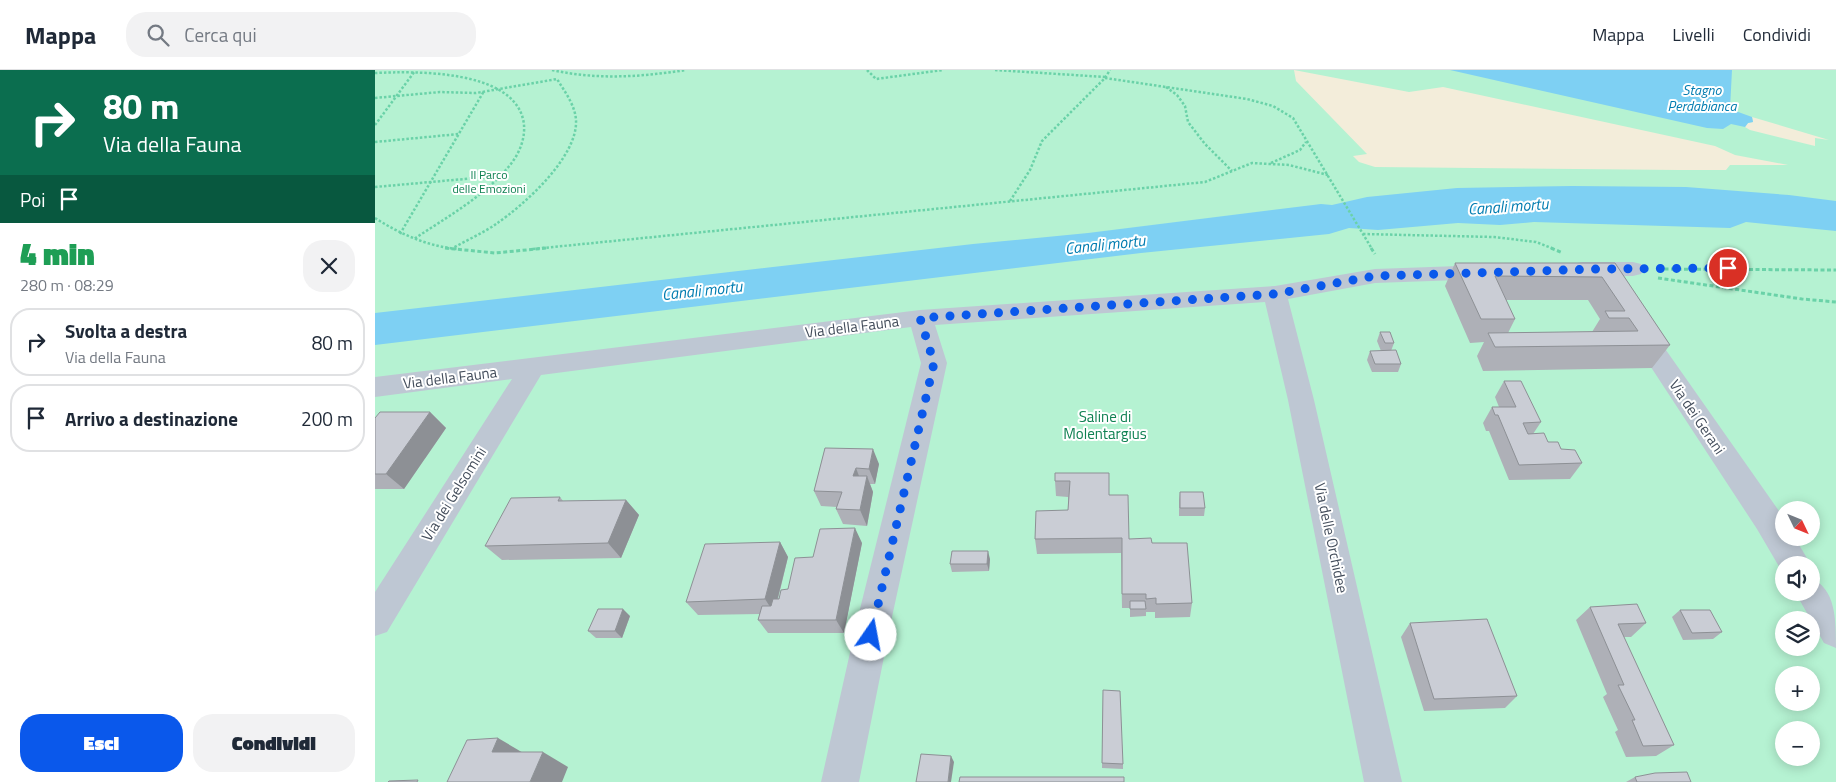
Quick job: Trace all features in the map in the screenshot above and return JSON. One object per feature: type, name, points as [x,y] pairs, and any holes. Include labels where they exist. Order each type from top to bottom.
[{"type":"street","name":"Via dei Gerani","points":[[1599,269],[1789,556]]},
{"type":"street","points":[[1560,270],[1633,269]]},
{"type":"street","name":"Via della Fauna","points":[[375,387],[920,318],[1275,294],[1375,276],[1511,272]]},
{"type":"street","name":"Via delle Orchidee","points":[[1275,294],[1301,400],[1383,782]]},
{"type":"street","points":[[840,782],[877,607],[934,363],[920,318]]},
{"type":"street","name":"Via dei Gelsomini","points":[[375,621],[532,368]]},
{"type":"street","points":[[1817,601],[1836,632]]},
{"type":"path","points":[[552,70],[567,74],[601,76],[645,76],[686,70]]},
{"type":"path","points":[[867,70],[876,79],[943,70]]},
{"type":"path","points":[[995,70],[1105,77],[1247,99],[1273,106],[1293,118],[1363,234],[1493,237],[1536,242],[1599,269]]},
{"type":"path","points":[[1009,202],[1029,170],[1042,141],[1110,70]]},
{"type":"path","points":[[375,73],[415,71],[467,76],[501,88],[519,104],[525,119],[525,140],[510,165],[454,212],[414,239]]},
{"type":"path","points":[[375,125],[415,71]]},
{"type":"path","points":[[375,98],[441,92],[462,94],[557,79],[571,101],[576,123],[570,144],[549,174],[529,196],[497,223],[452,249]]},
{"type":"path","points":[[1165,87],[1177,95],[1185,106],[1188,122],[1205,144],[1232,171]]},
{"type":"path","points":[[400,234],[485,91]]},
{"type":"path","points":[[375,142],[459,134]]},
{"type":"path","points":[[1267,164],[1300,150],[1306,142]]},
{"type":"path","points":[[375,218],[400,234],[414,239],[452,249],[495,253],[1205,182],[1252,163],[1289,165],[1328,176]]},
{"type":"path","points":[[375,187],[499,176]]},
{"type":"path","points":[[1633,269],[1836,270]]},
{"type":"path","points":[[1657,278],[1802,300],[1836,302]]},
{"type":"green space","name":"Saline di Molentargius","points":[[375,70],[1836,70],[1836,782],[375,782]]},
{"type":"sand","points":[[1294,70],[1409,92],[1443,87],[1715,146],[1735,155],[1788,165],[1730,165],[1726,170],[1375,167],[1359,162],[1353,156],[1367,154],[1296,81]]},
{"type":"sand","points":[[1752,117],[1829,140],[1815,138],[1815,146],[1750,130],[1745,127],[1748,123],[1753,122]]},
{"type":"water","name":"Stagno Perdabianca","points":[[1450,70],[1732,70],[1730,109],[1752,117],[1753,122],[1748,123],[1745,127],[1731,124],[1723,129],[1707,128]]},
{"type":"water","name":"Canali mortu","points":[[1686,187],[1789,195],[1836,201],[1836,231],[1746,222],[1730,228],[1534,222],[1500,225],[1458,223],[1378,230],[1349,228],[1329,234],[1141,253],[375,345],[375,313],[973,244],[1088,233],[1321,204],[1332,205],[1367,197],[1457,188]]},
{"type":"building","points":[[1455,263],[1615,263],[1670,345],[1495,347],[1488,333],[1638,331],[1629,318],[1609,318],[1605,311],[1625,311],[1602,277],[1495,276],[1515,319],[1481,319]]},
{"type":"building","points":[[1380,332],[1390,332],[1394,343],[1385,343]]},
{"type":"building","points":[[1396,350],[1401,364],[1375,364],[1370,351]]},
{"type":"building","points":[[1504,381],[1521,381],[1541,422],[1523,423],[1528,434],[1544,433],[1548,442],[1558,442],[1561,449],[1575,450],[1582,463],[1519,465],[1498,415],[1495,415],[1492,407],[1516,407]]},
{"type":"building","points":[[380,412],[430,412],[386,474],[375,474],[375,418]]},
{"type":"building","points":[[825,448],[873,449],[869,469],[856,468],[853,476],[867,476],[860,510],[836,509],[842,492],[814,491]]},
{"type":"building","points":[[1055,473],[1109,473],[1109,495],[1128,495],[1129,539],[1151,538],[1152,543],[1187,543],[1192,603],[1156,604],[1156,598],[1146,599],[1146,594],[1122,594],[1122,538],[1035,539],[1036,511],[1068,510],[1070,481],[1055,481]]},
{"type":"building","points":[[1180,492],[1203,492],[1205,508],[1180,508]]},
{"type":"building","points":[[560,497],[558,501],[626,500],[608,543],[485,546],[511,498]]},
{"type":"building","points":[[855,528],[836,620],[758,620],[762,606],[771,606],[773,599],[779,599],[781,590],[788,589],[795,558],[813,557],[820,529]]},
{"type":"building","points":[[780,542],[765,599],[686,602],[705,544]]},
{"type":"building","points":[[952,551],[988,551],[987,564],[950,564]]},
{"type":"building","points":[[1130,601],[1145,601],[1146,609],[1130,609]]},
{"type":"building","points":[[1637,604],[1646,623],[1618,624],[1674,745],[1643,746],[1632,720],[1635,720],[1618,685],[1624,685],[1590,607]]},
{"type":"building","points":[[598,609],[623,609],[615,631],[588,631]]},
{"type":"building","points":[[1680,610],[1710,610],[1722,632],[1692,633]]},
{"type":"building","points":[[1487,619],[1517,696],[1434,699],[1410,623]]},
{"type":"building","points":[[1103,690],[1120,691],[1123,764],[1102,763]]},
{"type":"building","points":[[498,738],[492,752],[543,752],[530,782],[447,782],[467,740]]},
{"type":"building","points":[[921,754],[951,756],[948,782],[916,782]]},
{"type":"building","points":[[1687,772],[1691,782],[1637,782],[1635,777],[1655,773]]},
{"type":"building","points":[[960,777],[1124,777],[1124,782],[959,782]]},
{"type":"building","points":[[418,780],[417,782],[388,782],[389,781]]},
{"type":"route","points":[[871,635],[934,363],[920,318],[1275,294],[1375,276],[1599,269],[1728,268]]},
{"type":"park label","name":"Il Parco delle Emozioni","points":[[489,182]]}]
